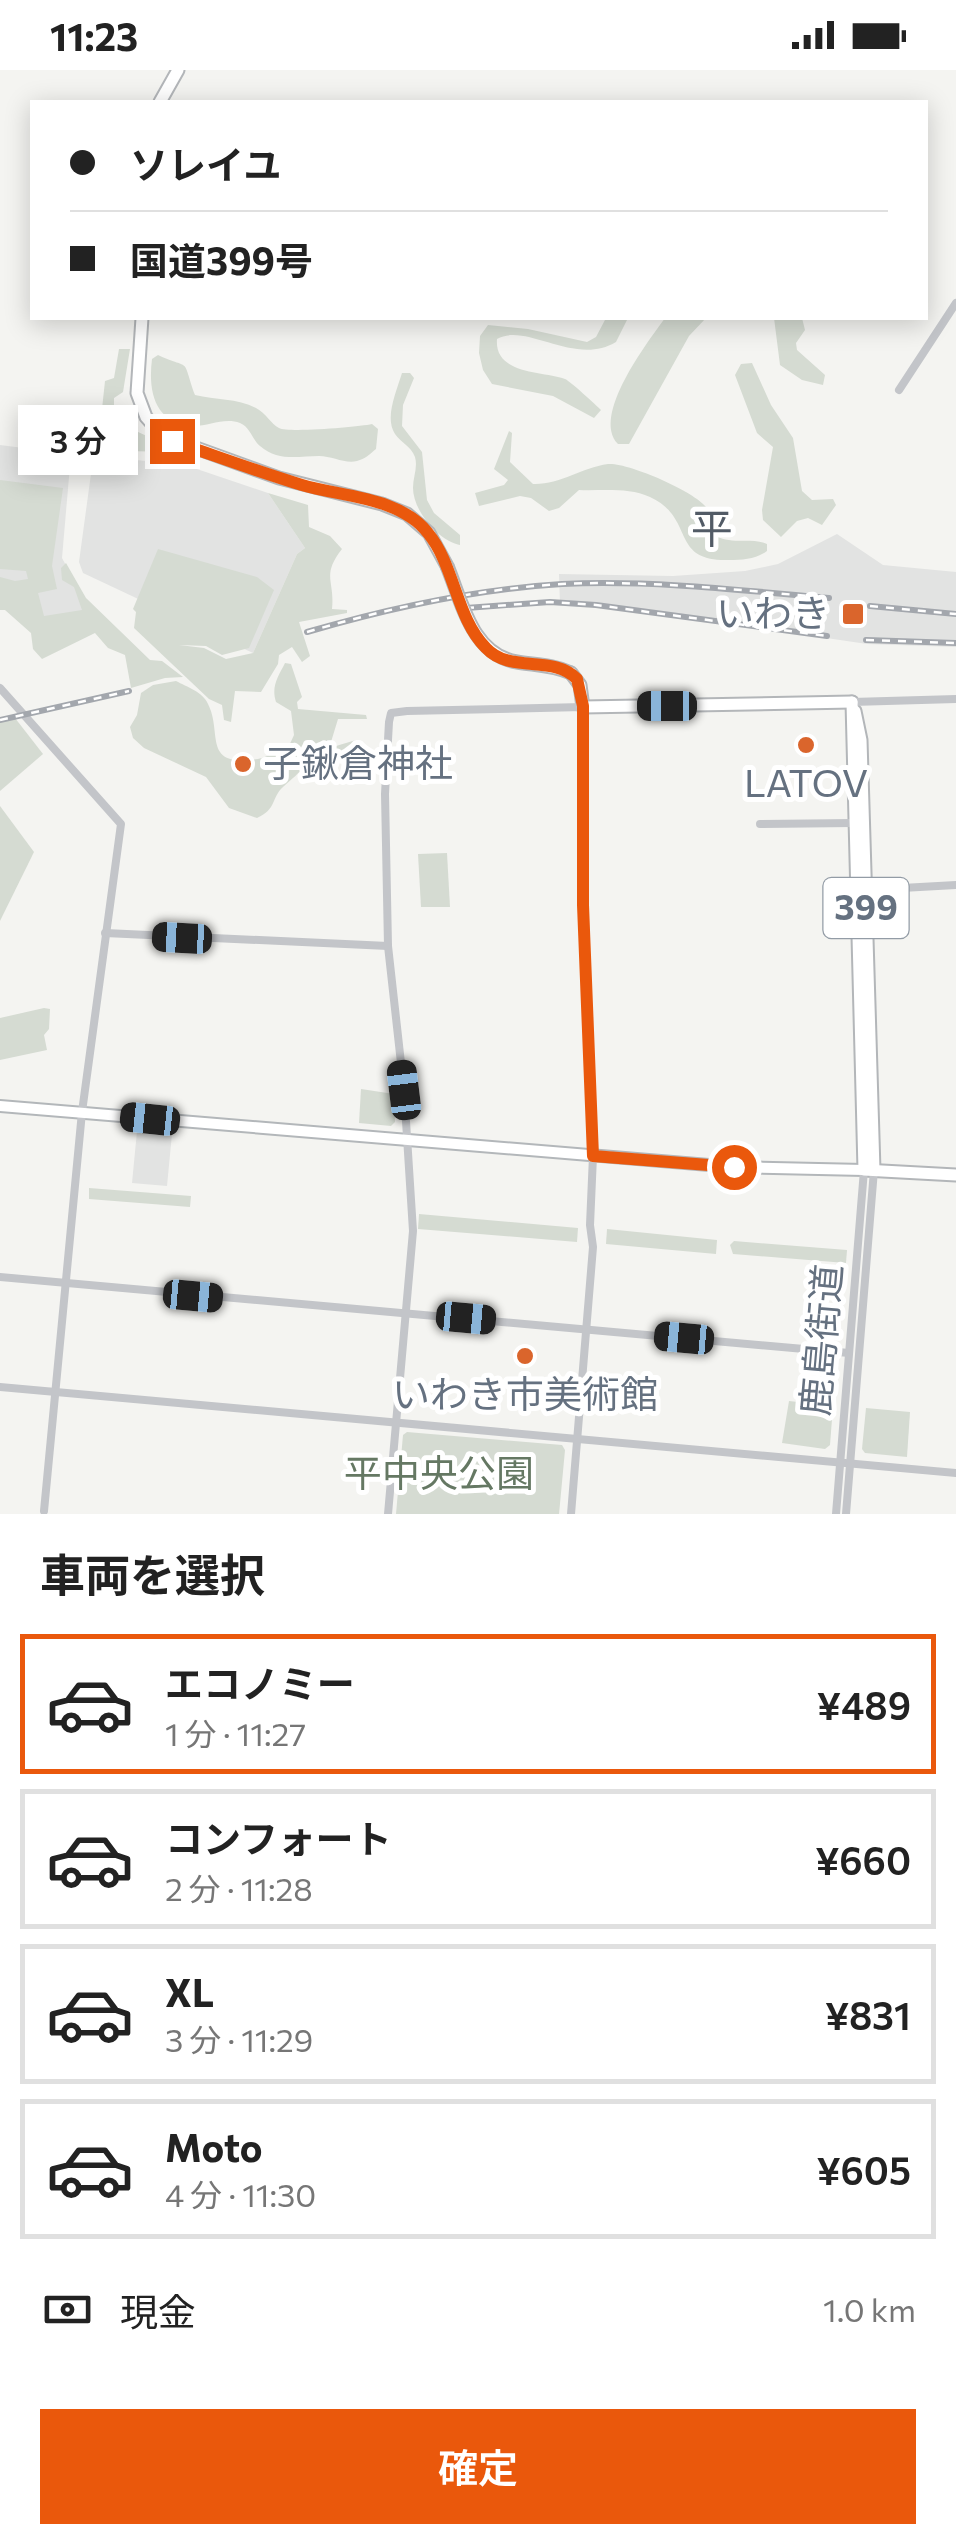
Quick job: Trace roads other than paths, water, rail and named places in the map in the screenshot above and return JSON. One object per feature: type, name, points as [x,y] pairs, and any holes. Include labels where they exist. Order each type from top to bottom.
[{"type":"highway","points":[[161,100],[178,70]]},
{"type":"highway","points":[[142,320],[137,392],[146,417],[163,436],[279,478],[407,514],[429,533],[473,630],[486,649],[506,660],[571,673],[582,691],[583,706],[852,702]]},
{"type":"highway","name":"399","points":[[852,702],[853,823],[861,891]]},
{"type":"highway","name":"399","points":[[852,702],[861,740],[869,1170]]},
{"type":"highway","points":[[869,1170],[956,1175]]},
{"type":"main road","points":[[0,1106],[734,1167],[869,1170]]},
{"type":"street","points":[[900,390],[956,304]]},
{"type":"street","points":[[0,688],[122,824],[82,1112],[44,1511]]},
{"type":"street","points":[[852,702],[956,699]]},
{"type":"street","points":[[388,1514],[413,1231],[404,1090],[388,946],[385,794],[392,713],[583,706],[583,905],[593,1247],[571,1514]]},
{"type":"street","points":[[760,824],[853,823]]},
{"type":"street","points":[[861,891],[956,885]]},
{"type":"street","points":[[105,933],[388,946]]},
{"type":"street","name":"鹿島街道","points":[[846,1514],[849,1353],[869,1170]]},
{"type":"street","name":"鹿島街道","points":[[836,1514],[846,1461],[869,1170]]},
{"type":"street","points":[[0,1276],[849,1353]]},
{"type":"street","points":[[0,1386],[956,1473]]},
{"type":"railway","points":[[307,632],[433,601],[562,584],[662,585],[829,598]]},
{"type":"railway","points":[[466,608],[550,602],[596,605],[827,636]]},
{"type":"railway","points":[[870,606],[956,614]]},
{"type":"railway","points":[[866,640],[956,643]]},
{"type":"railway","points":[[0,720],[129,691]]},
{"type":"place","name":"いわき","points":[[853,614]]},
{"type":"place","name":"LATOV","points":[[806,745]]},
{"type":"place","name":"子鍬倉神社","points":[[243,764]]},
{"type":"place","name":"いわき市美術館","points":[[525,1356]]},
{"type":"district","name":"平","points":[[712,529]]},
{"type":"park label","name":"平中央公園","points":[[439,1474]]}]
